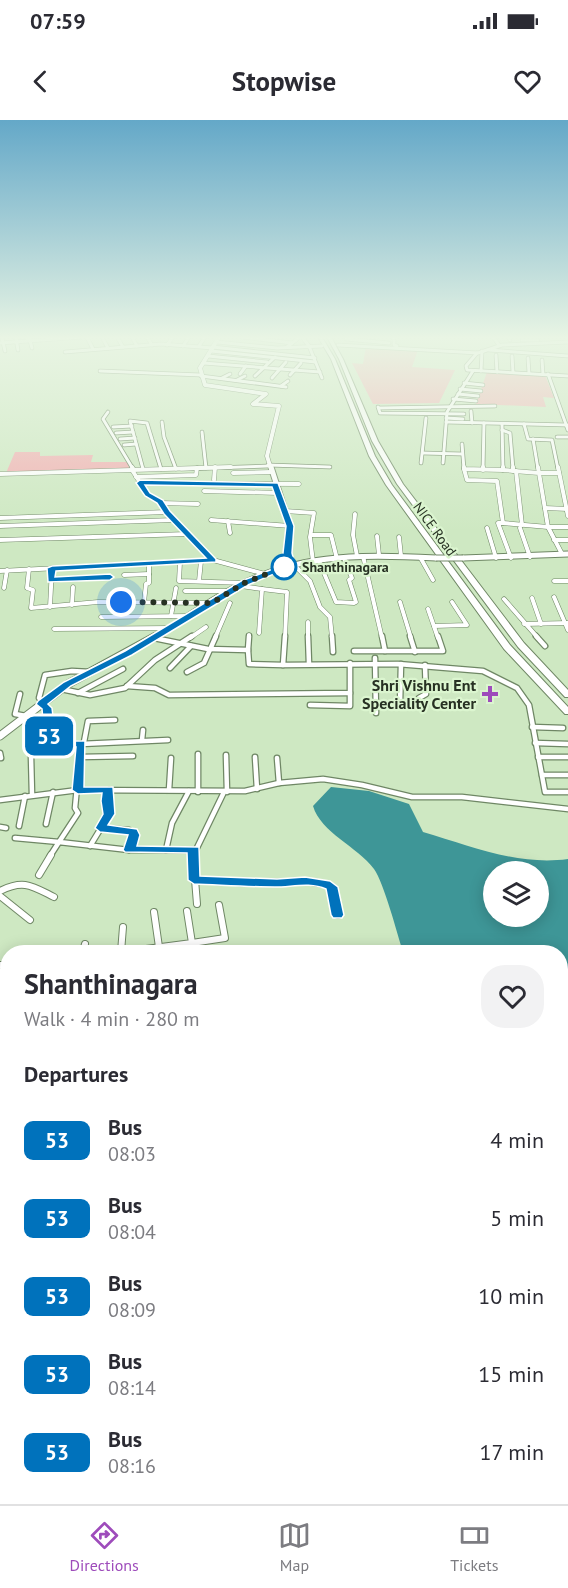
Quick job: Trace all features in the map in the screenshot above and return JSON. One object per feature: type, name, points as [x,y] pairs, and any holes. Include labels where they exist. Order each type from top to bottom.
[{"type":"highway","name":"NICE Road","points":[[350,402],[368,449],[389,485],[507,647],[568,712]]},
{"type":"highway","name":"NICE Road","points":[[359,402],[379,448],[404,490],[521,645],[568,695]]},
{"type":"street","points":[[256,402],[254,405],[279,406],[268,448],[269,467],[290,526],[288,553],[293,565],[310,581],[320,608],[330,617],[333,652]]},
{"type":"street","points":[[443,464],[447,412],[452,402]]},
{"type":"street","points":[[557,402],[568,430]]},
{"type":"street","points":[[464,414],[380,413],[378,408],[495,406]]},
{"type":"street","points":[[471,411],[472,423]]},
{"type":"street","points":[[108,412],[104,419],[148,495],[161,503],[174,520],[213,560],[225,566],[265,574]]},
{"type":"street","points":[[483,470],[486,416]]},
{"type":"street","points":[[421,463],[426,418]]},
{"type":"street","points":[[446,420],[463,419]]},
{"type":"street","points":[[446,420],[472,423],[567,425]]},
{"type":"street","points":[[143,470],[130,421],[147,423],[161,469]]},
{"type":"street","points":[[162,422],[164,437],[176,469]]},
{"type":"street","points":[[502,424],[503,470]]},
{"type":"street","points":[[524,424],[528,439],[552,440],[568,516]]},
{"type":"street","points":[[542,425],[544,439]]},
{"type":"street","points":[[113,427],[132,426]]},
{"type":"street","points":[[502,430],[510,433],[521,527],[530,556]]},
{"type":"street","points":[[116,433],[133,432]]},
{"type":"street","points":[[202,432],[206,468]]},
{"type":"street","points":[[556,437],[568,437]]},
{"type":"street","points":[[120,439],[135,438]]},
{"type":"street","points":[[533,439],[548,526],[554,540],[565,554]]},
{"type":"street","points":[[123,445],[136,444]]},
{"type":"street","points":[[462,444],[467,480],[497,481],[503,523]]},
{"type":"street","points":[[423,453],[462,454]]},
{"type":"street","points":[[214,480],[215,467]]},
{"type":"street","points":[[0,474],[215,467],[330,467]]},
{"type":"street","points":[[233,473],[269,467]]},
{"type":"street","points":[[136,477],[196,475],[197,468]]},
{"type":"street","points":[[464,469],[559,473]]},
{"type":"street","points":[[140,483],[299,484]]},
{"type":"street","points":[[204,491],[278,493]]},
{"type":"street","points":[[161,503],[198,504]]},
{"type":"street","points":[[545,508],[567,509]]},
{"type":"street","points":[[285,511],[314,513],[310,535],[316,561],[336,602],[354,603],[356,602],[349,580],[352,578],[344,558]]},
{"type":"street","points":[[0,518],[167,512]]},
{"type":"street","points":[[355,514],[353,535],[386,651]]},
{"type":"street","points":[[0,526],[174,520]]},
{"type":"street","points":[[211,520],[290,526]]},
{"type":"street","points":[[228,521],[230,533]]},
{"type":"street","points":[[511,558],[498,523],[521,527],[568,527]]},
{"type":"street","points":[[487,528],[496,558]]},
{"type":"street","points":[[0,540],[187,534]]},
{"type":"street","points":[[310,535],[331,535],[337,559]]},
{"type":"street","points":[[377,536],[379,555]]},
{"type":"street","points":[[399,537],[401,556]]},
{"type":"street","points":[[554,540],[568,540]]},
{"type":"street","points":[[0,736],[61,689],[154,638],[242,584],[265,574],[293,565],[360,556],[511,558],[565,554]]},
{"type":"street","points":[[420,557],[433,580]]},
{"type":"street","points":[[0,571],[213,560]]},
{"type":"street","points":[[199,581],[201,561]]},
{"type":"street","points":[[180,562],[178,581],[242,584],[287,592],[283,665]]},
{"type":"street","points":[[144,602],[149,564]]},
{"type":"street","points":[[50,607],[52,568]]},
{"type":"street","points":[[29,569],[27,588],[33,590],[31,608],[144,602],[212,603]]},
{"type":"street","points":[[4,588],[7,570]]},
{"type":"street","points":[[124,575],[149,574]]},
{"type":"street","points":[[51,580],[110,577]]},
{"type":"street","points":[[554,581],[568,581]]},
{"type":"street","points":[[72,605],[73,587]]},
{"type":"street","points":[[171,616],[176,588]]},
{"type":"street","points":[[259,633],[262,589]]},
{"type":"street","points":[[185,591],[231,591]]},
{"type":"street","points":[[554,597],[568,630]]},
{"type":"street","points":[[532,598],[541,624]]},
{"type":"street","points":[[504,599],[544,646]]},
{"type":"street","points":[[400,602],[415,652]]},
{"type":"street","points":[[434,626],[467,625],[452,602]]},
{"type":"street","points":[[187,672],[204,663],[208,649],[230,603]]},
{"type":"street","points":[[354,651],[442,651],[428,609]]},
{"type":"street","points":[[101,617],[191,616]]},
{"type":"street","points":[[308,622],[309,664]]},
{"type":"street","points":[[524,624],[566,623]]},
{"type":"street","points":[[127,686],[155,660],[206,627]]},
{"type":"street","points":[[54,629],[170,628]]},
{"type":"street","points":[[249,635],[249,664],[350,663],[374,660],[483,671],[517,688],[529,705],[545,792],[544,807]]},
{"type":"street","points":[[154,638],[208,649],[248,650]]},
{"type":"street","points":[[170,668],[191,646]]},
{"type":"street","points":[[374,660],[376,713]]},
{"type":"street","points":[[310,705],[350,706],[350,663]]},
{"type":"street","points":[[400,703],[401,664]]},
{"type":"street","points":[[419,698],[426,694],[425,665]]},
{"type":"street","points":[[78,693],[123,669]]},
{"type":"street","points":[[91,672],[45,675],[39,698],[47,708],[51,745],[168,740]]},
{"type":"street","points":[[61,689],[100,695],[127,686],[151,687],[170,695],[350,693]]},
{"type":"street","points":[[20,694],[15,714],[26,716]]},
{"type":"street","points":[[39,875],[77,814],[75,808],[80,757],[88,721],[115,720]]},
{"type":"street","points":[[532,727],[563,728]]},
{"type":"street","points":[[142,740],[143,730]]},
{"type":"street","points":[[115,741],[116,734]]},
{"type":"street","points":[[535,743],[568,744]]},
{"type":"street","points":[[198,754],[198,792]]},
{"type":"street","points":[[197,904],[193,854],[226,792],[226,755]]},
{"type":"street","points":[[19,826],[28,796],[31,756]]},
{"type":"street","points":[[80,757],[133,756]]},
{"type":"street","points":[[255,757],[257,789]]},
{"type":"street","points":[[538,757],[568,757]]},
{"type":"street","points":[[169,790],[171,758]]},
{"type":"street","points":[[277,758],[279,783]]},
{"type":"street","points":[[542,775],[568,775]]},
{"type":"street","points":[[0,800],[78,790],[226,792],[257,789],[279,783],[323,779],[412,797],[462,797],[568,810]]},
{"type":"street","points":[[90,846],[109,814],[106,801],[109,790]]},
{"type":"street","points":[[166,850],[172,823],[189,791]]},
{"type":"street","points":[[46,824],[53,792]]},
{"type":"street","points":[[545,792],[568,792]]},
{"type":"street","points":[[100,828],[133,831],[134,835],[129,850]]},
{"type":"street","points":[[15,838],[129,850],[195,850]]},
{"type":"street","points":[[194,880],[318,882],[332,887],[338,915]]},
{"type":"street","points":[[30,920],[0,892],[13,884],[24,882],[54,897]]},
{"type":"street","points":[[176,945],[225,939],[219,905]]},
{"type":"street","points":[[187,911],[192,943]]},
{"type":"street","points":[[154,912],[159,945]]},
{"type":"street","points":[[122,945],[123,927]]},
{"type":"shaded area","points":[[372,402],[440,402],[439,403],[373,404]]},
{"type":"shaded area","points":[[477,402],[544,402],[546,407],[476,404]]},
{"type":"shaded area","points":[[15,452],[40,452],[40,456],[93,455],[91,462],[127,462],[130,469],[6,473]]},
{"type":"water","points":[[331,787],[369,791],[409,804],[423,832],[477,849],[513,857],[531,860],[568,859],[568,945],[401,945],[386,896],[374,869],[317,816],[313,806]]},
{"type":"bus line","name":"53","points":[[110,577],[51,580],[52,568],[213,560],[167,512],[160,501],[148,495],[140,483],[275,484],[290,526],[288,553],[291,565],[244,583],[128,653],[68,684],[41,704],[47,708],[51,745],[81,744],[78,790],[109,790],[106,801],[109,814],[100,828],[133,831],[134,835],[129,850],[195,850],[193,854],[194,880],[277,883],[305,881],[326,884],[332,887],[338,915]]},
{"type":"place","name":"Shanthinagara","points":[[284,567]]},
{"type":"place","name":"Shri Vishnu Ent Speciality Center","points":[[490,694]]},
{"type":"route","points":[[121,602],[212,603],[244,583],[284,567]]}]
